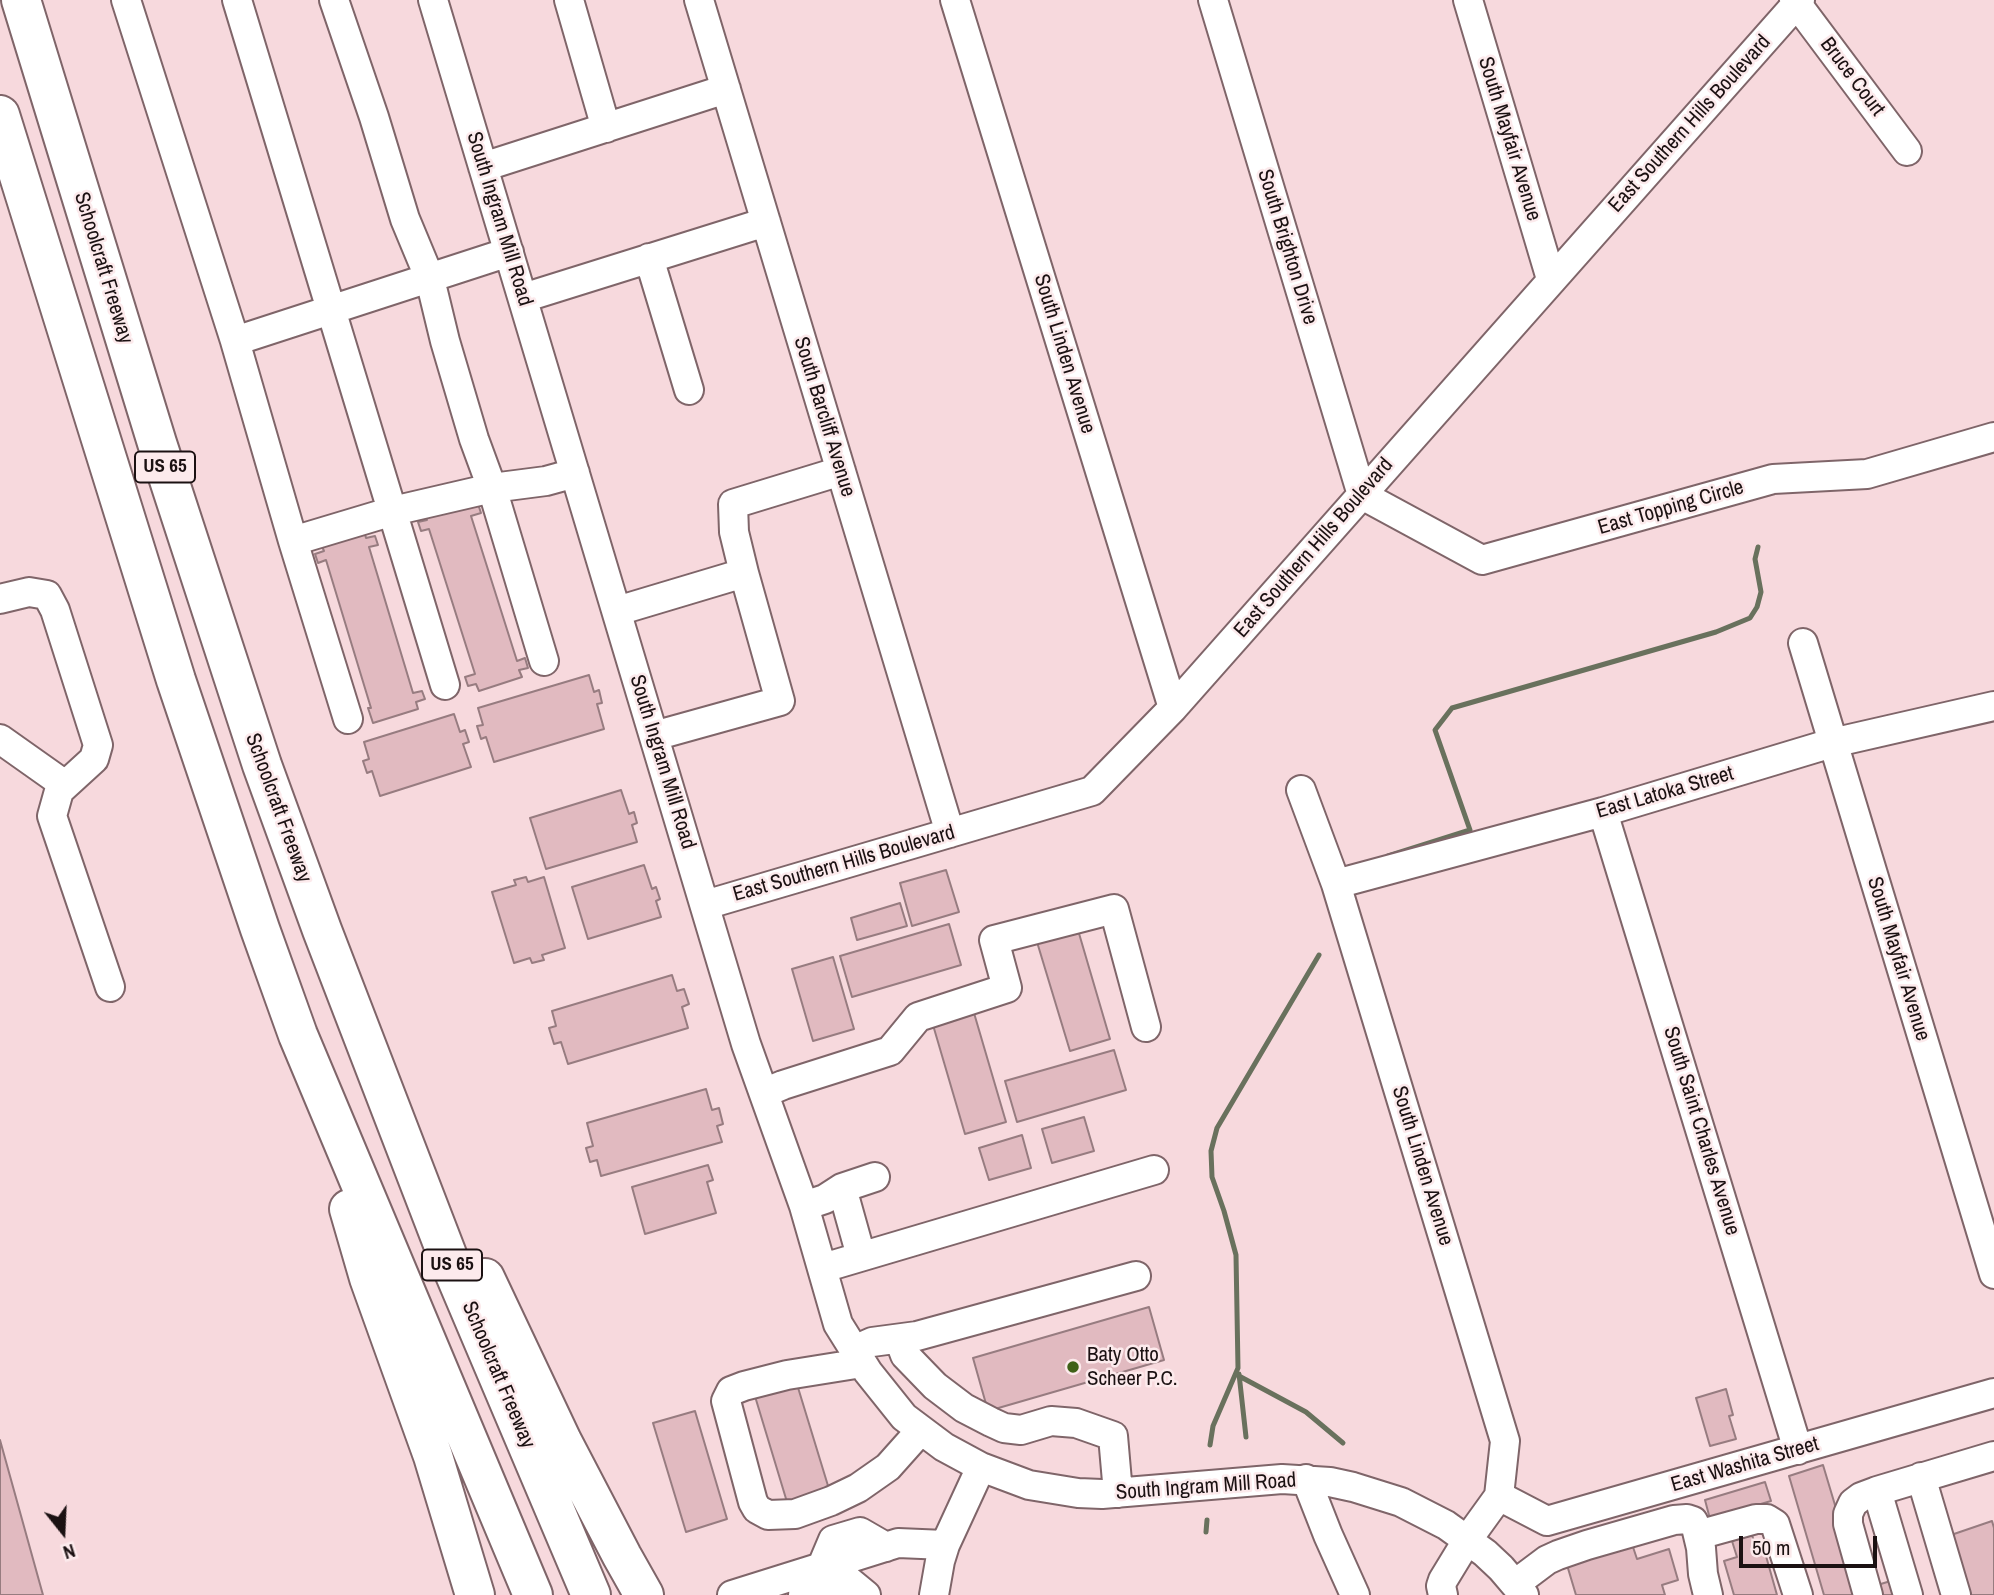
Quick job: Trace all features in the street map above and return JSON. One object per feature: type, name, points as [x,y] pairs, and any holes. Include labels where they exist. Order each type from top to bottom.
[{"type":"highway","name":"Schoolcraft Freeway","points":[[21,0],[157,443],[262,765],[322,930],[452,1265],[592,1595]]},
{"type":"highway","name":"US 65","points":[[0,115],[197,746],[298,1035],[533,1595]]},
{"type":"highway","points":[[322,930],[432,1157],[510,1333],[562,1441],[644,1595]]},
{"type":"highway","points":[[298,1035],[369,1278],[433,1455],[475,1595]]},
{"type":"street","points":[[125,0],[235,341],[348,719]]},
{"type":"street","points":[[237,0],[445,685]]},
{"type":"street","points":[[334,0],[405,219],[430,279],[474,439],[492,488],[544,662]]},
{"type":"street","name":"South Ingram Mill Road","points":[[433,0],[746,1044],[804,1206],[838,1324],[858,1357],[904,1417],[921,1430],[944,1447],[981,1467],[1029,1485],[1078,1493],[1118,1493],[1306,1479],[1353,1487],[1401,1502],[1446,1525],[1485,1553],[1520,1589]]},
{"type":"street","points":[[569,0],[606,128]]},
{"type":"street","name":"South Barcliff Avenue","points":[[699,0],[950,833]]},
{"type":"street","name":"South Linden Avenue","points":[[955,0],[1173,708]]},
{"type":"street","name":"South Brighton Drive","points":[[1213,0],[1362,495]]},
{"type":"street","name":"South Mayfair Avenue","points":[[1468,0],[1551,279]]},
{"type":"street","name":"East Southern Hills Boulevard","points":[[705,905],[1092,792],[1173,708],[1797,1]]},
{"type":"street","name":"Bruce Court","points":[[1797,1],[1907,151]]},
{"type":"street","points":[[483,167],[726,89]]},
{"type":"street","points":[[523,298],[766,222]]},
{"type":"street","points":[[235,341],[509,252]]},
{"type":"street","points":[[649,258],[689,390]]},
{"type":"street","name":"East Topping Circle","points":[[1362,495],[1482,560],[1773,479],[1867,474],[1994,437]]},
{"type":"street","points":[[654,736],[780,701],[734,532],[733,503],[841,471]]},
{"type":"street","points":[[293,541],[393,511],[492,488],[546,481],[575,473]]},
{"type":"street","points":[[617,611],[744,573]]},
{"type":"street","points":[[0,599],[29,592],[47,595],[55,610],[98,746],[94,759],[59,790],[52,816],[110,988]]},
{"type":"street","name":"South Mayfair Avenue","points":[[1803,643],[1994,1275]]},
{"type":"street","name":"East Latoka Street","points":[[1336,884],[1603,812],[1832,743],[1994,705]]},
{"type":"street","points":[[0,717],[0,733]]},
{"type":"street","points":[[0,739],[65,785]]},
{"type":"street","name":"South Linden Avenue","points":[[1301,790],[1336,884],[1505,1441],[1499,1496],[1443,1580],[1443,1595]]},
{"type":"street","name":"South Saint Charles Avenue","points":[[1603,812],[1798,1450]]},
{"type":"street","points":[[764,1093],[890,1051],[918,1017],[1007,988],[994,940],[1114,909],[1146,1027]]},
{"type":"street","points":[[823,1268],[1154,1170]]},
{"type":"street","points":[[804,1206],[825,1199],[842,1188],[875,1177]]},
{"type":"street","points":[[842,1188],[861,1256]]},
{"type":"street","points":[[921,1430],[887,1467],[858,1488],[795,1514],[768,1515],[757,1509],[753,1502],[726,1401],[731,1391],[744,1386],[858,1357],[872,1342],[917,1336],[1136,1276]]},
{"type":"street","points":[[899,1339],[905,1355],[935,1386],[954,1401],[990,1422],[1004,1428],[1021,1430],[1051,1421],[1076,1423],[1113,1436],[1118,1493]]},
{"type":"street","name":"East Washita Street","points":[[1499,1496],[1548,1521],[1994,1393]]},
{"type":"street","points":[[1868,1595],[1848,1524],[1848,1514],[1853,1503],[1861,1497],[1921,1477],[1993,1459]]},
{"type":"street","points":[[934,1595],[945,1545],[981,1467]]},
{"type":"street","points":[[1921,1477],[1956,1595]]},
{"type":"street","points":[[1306,1479],[1355,1595]]},
{"type":"street","points":[[1877,1491],[1908,1595]]},
{"type":"street","points":[[1520,1589],[1547,1560],[1558,1555],[1674,1520],[1687,1519],[1693,1521],[1698,1535],[1708,1595]]},
{"type":"street","points":[[1698,1535],[1756,1519],[1767,1519],[1775,1524],[1798,1595]]},
{"type":"street","points":[[803,1595],[845,1575],[886,1547],[898,1543],[945,1545]]},
{"type":"street","points":[[732,1595],[845,1575]]},
{"type":"building","points":[[478,504],[481,513],[471,516],[517,661],[525,658],[528,668],[519,670],[522,677],[479,691],[476,684],[468,686],[465,677],[475,674],[429,529],[421,531],[418,522],[427,520],[424,513]]},
{"type":"building","points":[[364,531],[366,538],[375,536],[378,545],[369,547],[413,693],[422,691],[425,699],[416,702],[418,709],[373,723],[368,708],[371,708],[326,560],[318,563],[315,554],[324,551],[321,544]]},
{"type":"building","points":[[589,675],[594,692],[599,690],[602,703],[597,704],[604,729],[494,762],[486,737],[481,739],[477,726],[483,725],[478,708]]},
{"type":"building","points":[[454,714],[460,732],[465,730],[469,742],[463,744],[471,767],[380,796],[372,771],[367,773],[363,761],[369,759],[364,742]]},
{"type":"building","points":[[621,790],[629,814],[634,812],[637,823],[632,825],[637,842],[546,869],[530,818]]},
{"type":"building","points":[[644,865],[652,889],[656,887],[660,899],[656,901],[661,917],[588,939],[572,887]]},
{"type":"building","points":[[946,870],[959,912],[912,926],[900,883]]},
{"type":"building","points":[[526,877],[528,882],[544,877],[565,948],[542,955],[544,960],[532,963],[530,958],[514,963],[492,892],[516,885],[514,880]]},
{"type":"building","points":[[900,903],[907,926],[857,940],[851,918]]},
{"type":"building","points":[[949,924],[961,965],[852,997],[840,956]]},
{"type":"building","points":[[1078,930],[1110,1039],[1070,1051],[1037,942]]},
{"type":"building","points":[[833,957],[854,1029],[813,1041],[792,969]]},
{"type":"building","points":[[672,975],[677,991],[684,989],[689,1004],[682,1007],[688,1028],[568,1064],[561,1042],[554,1044],[549,1028],[556,1026],[552,1011]]},
{"type":"building","points":[[974,1013],[1006,1122],[965,1134],[933,1025]]},
{"type":"building","points":[[1114,1050],[1126,1090],[1017,1122],[1005,1081]]},
{"type":"building","points":[[706,1089],[712,1110],[719,1108],[723,1124],[717,1126],[722,1142],[601,1176],[597,1160],[590,1162],[586,1148],[593,1146],[587,1123]]},
{"type":"building","points":[[1084,1117],[1094,1151],[1052,1163],[1042,1129]]},
{"type":"building","points":[[1022,1135],[1031,1168],[989,1180],[979,1148]]},
{"type":"building","points":[[708,1165],[713,1180],[707,1182],[716,1213],[645,1234],[632,1187]]},
{"type":"building","points":[[1149,1307],[1164,1360],[988,1411],[973,1358]]},
{"type":"building","points":[[796,1381],[829,1489],[787,1502],[754,1393]]},
{"type":"building","points":[[1726,1389],[1733,1415],[1729,1416],[1736,1439],[1710,1446],[1696,1398]]},
{"type":"building","points":[[695,1411],[727,1519],[686,1532],[653,1423]]},
{"type":"building","points":[[0,1440],[43,1595],[0,1595]]},
{"type":"building","points":[[1823,1465],[1862,1595],[1824,1595],[1789,1476]]},
{"type":"building","points":[[1765,1482],[1771,1501],[1710,1519],[1705,1500]]},
{"type":"building","points":[[1992,1521],[1994,1595],[1971,1595],[1951,1535]]},
{"type":"building","points":[[1752,1535],[1757,1551],[1764,1549],[1777,1595],[1734,1595],[1724,1561],[1737,1557],[1732,1541]]},
{"type":"building","points":[[1632,1544],[1637,1559],[1669,1549],[1678,1580],[1662,1585],[1665,1595],[1576,1595],[1567,1565]]},
{"type":"building","points":[[1894,1580],[1899,1595],[1877,1595],[1874,1586]]},
{"type":"waterway","points":[[1388,856],[1470,830],[1435,730],[1452,708],[1716,632],[1750,618],[1757,607],[1761,592],[1755,559],[1758,547]]},
{"type":"waterway","points":[[1210,1445],[1213,1426],[1238,1368],[1236,1255],[1212,1177],[1211,1151],[1217,1128],[1319,955]]},
{"type":"waterway","points":[[1239,1374],[1246,1437]]},
{"type":"waterway","points":[[1239,1376],[1306,1412],[1343,1443]]},
{"type":"waterway","points":[[1206,1532],[1207,1520]]},
{"type":"place","name":"Baty Otto Scheer P.C.","points":[[1073,1367]]}]
